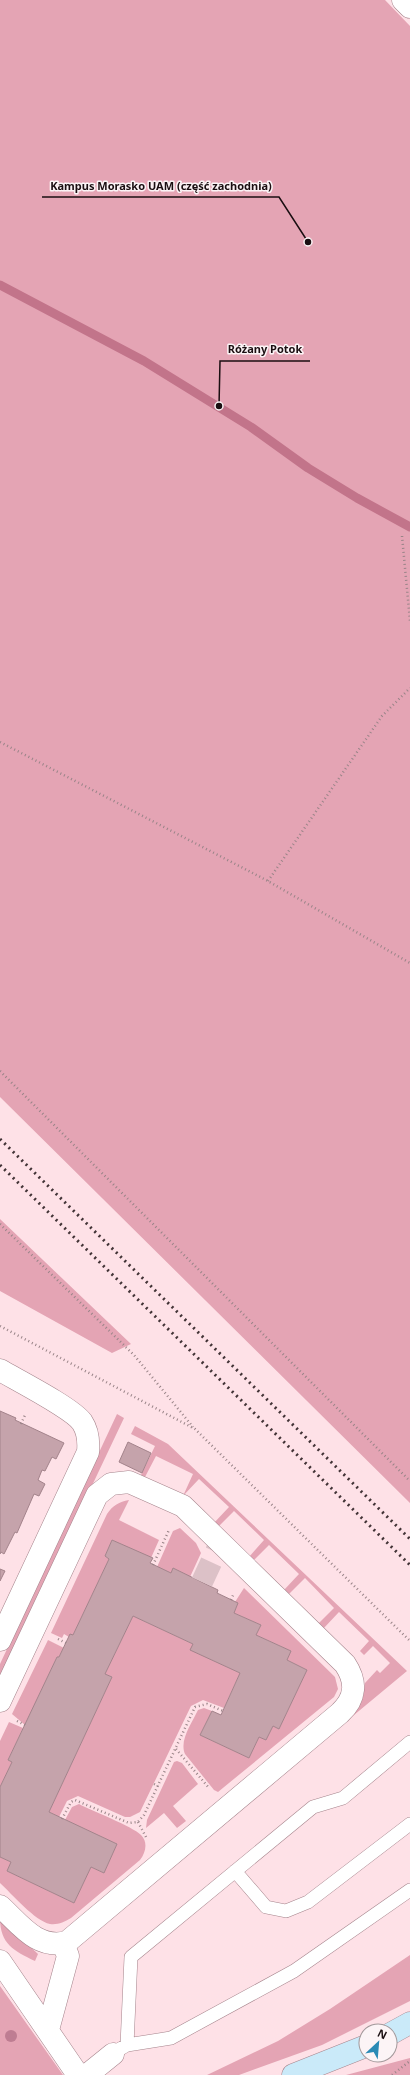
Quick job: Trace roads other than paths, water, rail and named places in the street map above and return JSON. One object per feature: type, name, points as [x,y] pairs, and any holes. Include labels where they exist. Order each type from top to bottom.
[{"type":"street","points":[[403,0],[410,7]]},
{"type":"street","points":[[0,1370],[66,1409],[81,1421],[89,1439],[88,1452],[0,1640]]},
{"type":"street","points":[[0,1701],[98,1495],[111,1484],[120,1482],[137,1484],[183,1506],[345,1664],[351,1673],[354,1684],[353,1695],[348,1705],[340,1713],[75,1936],[63,1943],[51,1944],[41,1942],[0,1906]]},
{"type":"street","points":[[48,2030],[68,1956],[63,1943]]},
{"type":"street","points":[[0,1960],[78,2075]]},
{"type":"street","points":[[398,2030],[410,2023]]},
{"type":"street","points":[[87,2075],[120,2049]]},
{"type":"street","points":[[293,2075],[358,2049]]},
{"type":"lane","points":[[410,1742],[343,1798],[313,1807],[131,1957],[120,2049],[171,2038],[294,1971],[410,1890]]},
{"type":"lane","points":[[235,1871],[266,1907],[286,1911],[308,1902],[410,1824]]},
{"type":"waterway","points":[[0,285],[144,361],[251,427],[308,468],[357,498],[410,527]]},
{"type":"tunnel","points":[[202,1582],[220,1543]]},
{"type":"railway","points":[[0,1139],[410,1539]]},
{"type":"railway","points":[[0,1165],[410,1565]]},
{"type":"place","name":"Kampus Morasko UAM (część zachodnia)","points":[[308,242]]},
{"type":"place","name":"Różany Potok","points":[[219,406]]}]
